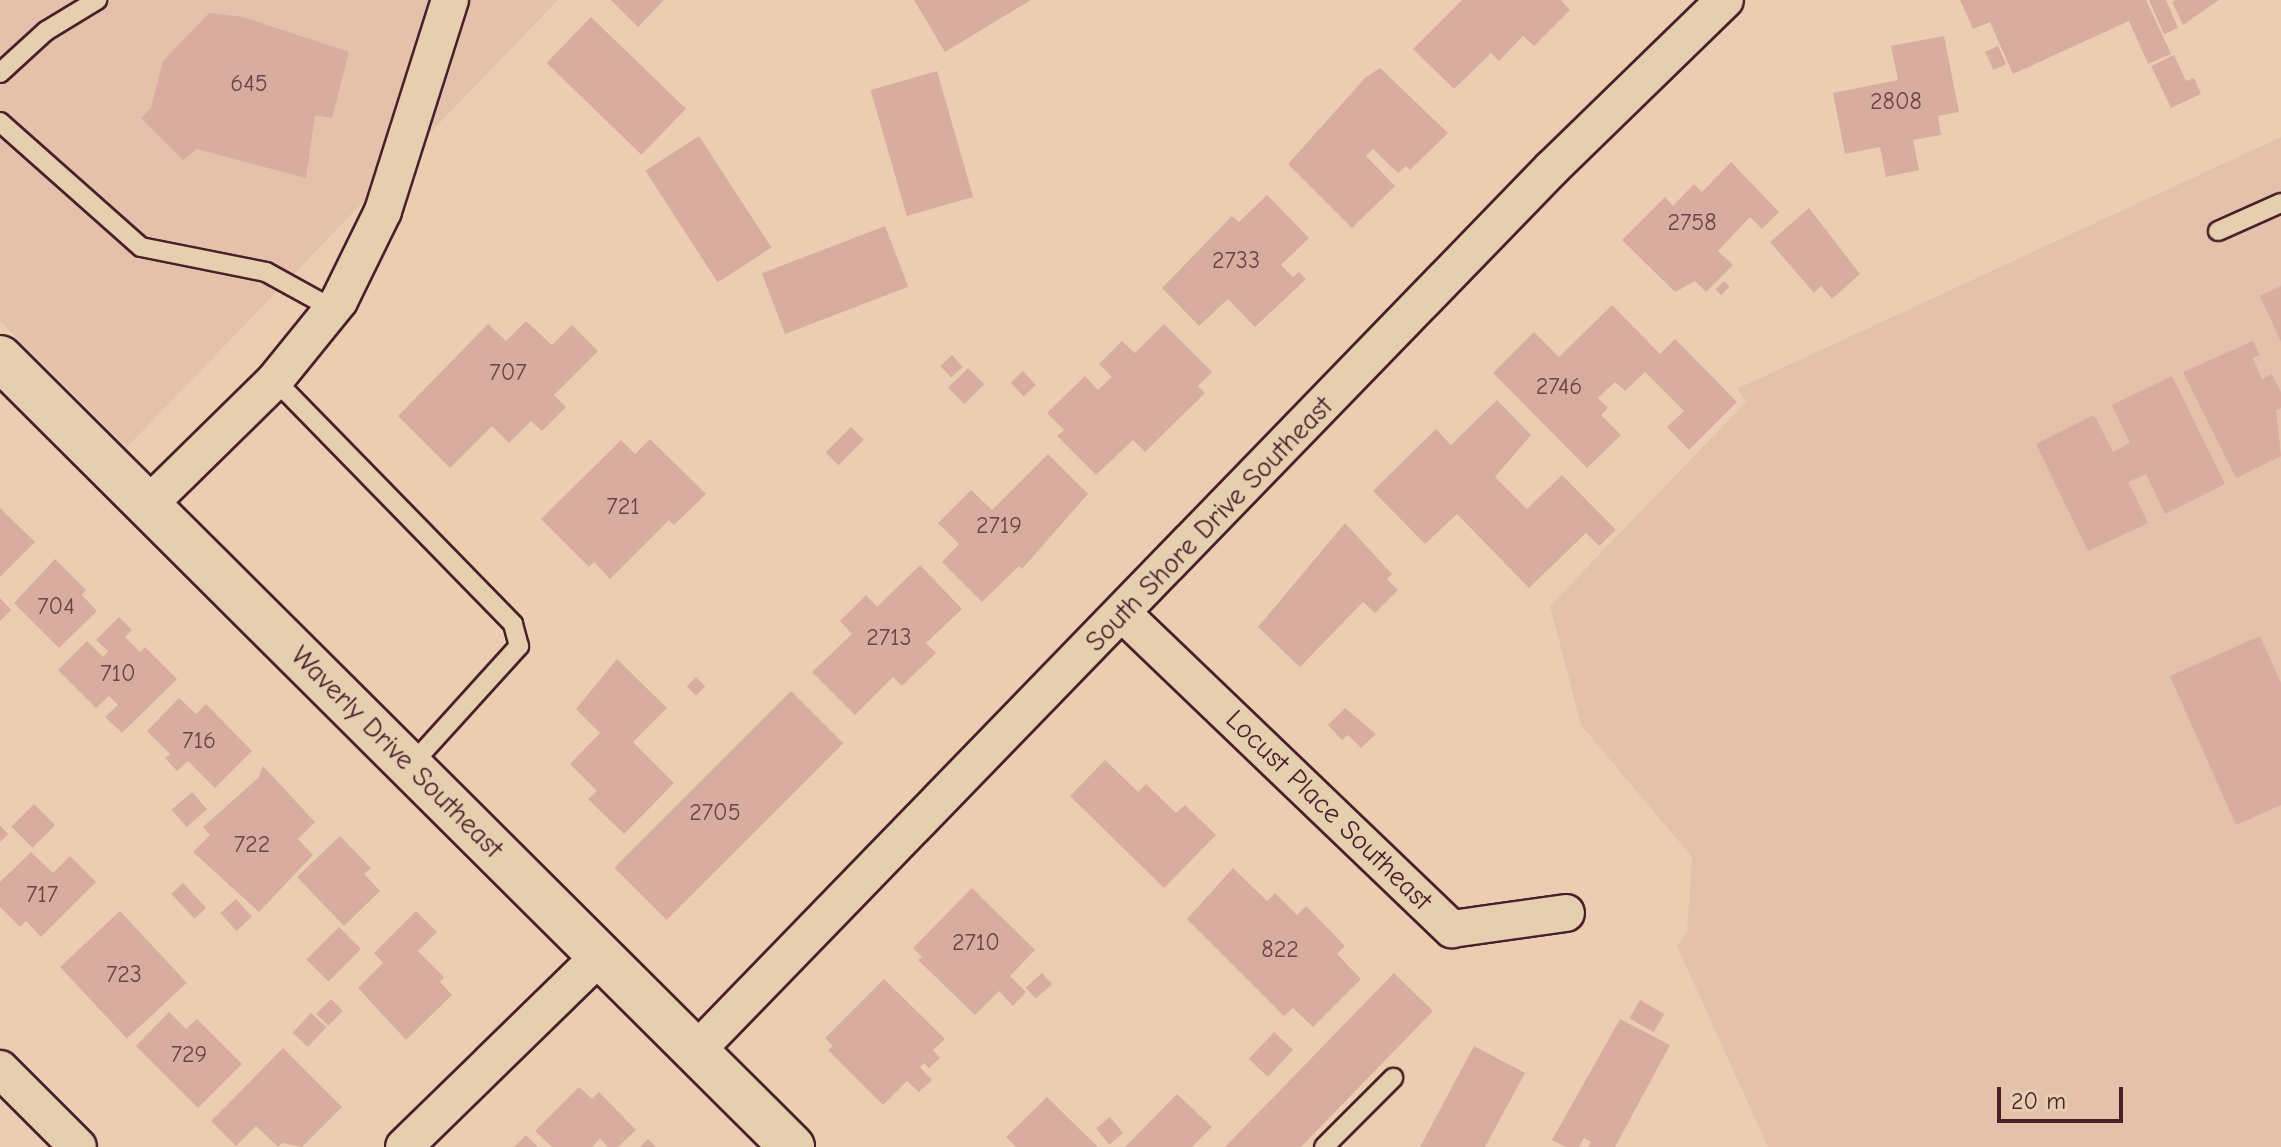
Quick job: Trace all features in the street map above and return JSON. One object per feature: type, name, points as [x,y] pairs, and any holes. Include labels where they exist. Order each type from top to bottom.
[{"type":"main road","name":"Waverly Drive Southeast","points":[[0,358],[792,1147]]},
{"type":"street","points":[[149,504],[275,380],[333,309],[383,211],[450,0]]},
{"type":"street","name":"South Shore Drive Southeast","points":[[696,1051],[1552,168],[1725,0]]},
{"type":"street","name":"Locust Place Southeast","points":[[1122,613],[1452,929],[1566,913]]},
{"type":"street","points":[[404,1147],[600,956]]},
{"type":"street","points":[[0,1069],[78,1147]]},
{"type":"lane","points":[[0,73],[46,31],[97,0]]},
{"type":"lane","points":[[0,122],[141,247],[266,272],[333,309]]},
{"type":"lane","points":[[2218,231],[2281,203]]},
{"type":"lane","points":[[275,380],[513,624],[519,646],[410,766]]},
{"type":"lane","points":[[1324,1147],[1393,1078]]},
{"type":"shaded area","points":[[0,0],[558,0],[127,447],[0,321]]},
{"type":"shaded area","points":[[2281,137],[2281,1147],[1768,1147],[1677,946],[1687,932],[1692,857],[1581,725],[1550,606],[1746,402],[1737,389]]},
{"type":"building","points":[[611,0],[664,0],[638,27]]},
{"type":"building","points":[[914,0],[1031,0],[945,52]]},
{"type":"building","points":[[1462,0],[1561,0],[1570,10],[1534,46],[1523,36],[1499,61],[1491,53],[1454,89],[1413,49]]},
{"type":"building","points":[[1960,0],[2146,0],[2171,54],[2148,64],[2129,21],[2013,74],[1990,22],[1973,29]]},
{"type":"building","points":[[2149,0],[2166,0],[2178,28],[2164,34]]},
{"type":"building","points":[[2176,0],[2219,0],[2183,25],[2172,2]]},
{"type":"building","points":[[209,13],[243,17],[349,52],[332,118],[315,115],[306,178],[197,149],[183,160],[141,118],[151,108],[163,61]]},
{"type":"building","points":[[591,17],[686,109],[641,155],[547,63]]},
{"type":"building","points":[[1944,36],[1959,112],[1938,116],[1941,135],[1913,140],[1919,170],[1886,177],[1880,147],[1845,154],[1833,93],[1898,80],[1891,46]]},
{"type":"building","points":[[1998,46],[2006,64],[1993,70],[1985,52]]},
{"type":"building","points":[[2174,55],[2186,81],[2194,78],[2201,94],[2171,108],[2151,66]]},
{"type":"building","points":[[1380,68],[1448,133],[1410,170],[1406,166],[1398,173],[1373,149],[1366,156],[1395,186],[1352,228],[1288,164],[1365,78]]},
{"type":"building","points":[[937,71],[973,197],[907,216],[871,90]]},
{"type":"building","points":[[699,136],[771,248],[718,282],[645,171]]},
{"type":"building","points":[[1731,162],[1779,212],[1762,229],[1750,217],[1718,251],[1733,265],[1706,292],[1695,281],[1675,292],[1622,240],[1665,197],[1673,206],[1694,184],[1702,192]]},
{"type":"building","points":[[1267,195],[1309,238],[1281,265],[1293,277],[1299,272],[1306,279],[1255,327],[1228,299],[1199,326],[1162,288],[1232,216],[1239,222]]},
{"type":"building","points":[[1809,208],[1860,274],[1832,299],[1821,286],[1814,293],[1770,242]]},
{"type":"building","points":[[885,226],[908,287],[785,334],[762,273]]},
{"type":"building","points":[[1724,281],[1730,287],[1721,295],[1716,289]]},
{"type":"building","points":[[2281,286],[2281,342],[2260,296]]},
{"type":"building","points":[[1612,305],[1660,354],[1675,339],[1737,402],[1689,450],[1667,427],[1684,411],[1645,372],[1625,391],[1615,382],[1598,398],[1608,408],[1601,415],[1621,435],[1587,468],[1493,373],[1534,332],[1559,357]]},
{"type":"building","points":[[526,321],[552,345],[572,325],[598,351],[554,395],[566,407],[542,431],[531,421],[509,443],[492,426],[450,468],[398,416],[488,324],[506,341]]},
{"type":"building","points":[[1164,324],[1212,372],[1198,386],[1205,393],[1145,452],[1133,440],[1096,475],[1057,436],[1064,430],[1047,413],[1085,376],[1098,390],[1112,377],[1099,364],[1122,341],[1135,353]]},
{"type":"building","points":[[2253,341],[2260,355],[2253,358],[2262,379],[2272,374],[2281,392],[2281,408],[2276,410],[2281,456],[2236,478],[2183,372]]},
{"type":"building","points":[[952,355],[963,367],[951,378],[940,366]]},
{"type":"building","points":[[968,368],[984,384],[964,404],[948,388]]},
{"type":"building","points":[[1023,371],[1036,385],[1024,396],[1011,383]]},
{"type":"building","points":[[2172,376],[2225,484],[2165,514],[2146,474],[2128,482],[2148,523],[2088,551],[2036,444],[2094,415],[2113,452],[2130,443],[2112,405]]},
{"type":"building","points":[[1497,400],[1531,435],[1495,477],[1527,509],[1562,475],[1616,530],[1599,546],[1586,533],[1529,588],[1457,514],[1425,544],[1373,491],[1436,429],[1451,445]]},
{"type":"building","points":[[851,427],[864,440],[838,465],[826,452]]},
{"type":"building","points":[[650,439],[706,494],[674,525],[669,520],[610,579],[594,562],[589,567],[541,519],[621,440],[635,454]]},
{"type":"building","points":[[1048,454],[1088,494],[1022,569],[1019,566],[982,602],[942,562],[959,544],[938,523],[971,490],[992,510]]},
{"type":"building","points":[[0,508],[35,542],[0,577]]},
{"type":"building","points":[[1345,523],[1392,574],[1387,579],[1398,590],[1375,613],[1363,602],[1300,667],[1258,627]]},
{"type":"building","points":[[55,559],[86,590],[82,595],[97,611],[59,648],[14,603]]},
{"type":"building","points":[[920,565],[962,609],[926,643],[936,653],[902,686],[893,677],[855,715],[812,672],[852,634],[840,621],[866,595],[877,607]]},
{"type":"building","points":[[0,598],[11,610],[0,621]]},
{"type":"building","points":[[119,617],[132,630],[125,637],[140,652],[145,647],[177,679],[122,733],[105,717],[118,705],[109,696],[96,708],[58,670],[87,641],[103,657],[108,651],[96,640]]},
{"type":"building","points":[[2260,636],[2281,683],[2281,805],[2236,825],[2170,676]]},
{"type":"building","points":[[617,659],[667,708],[633,742],[674,783],[624,834],[588,799],[597,791],[570,764],[600,733],[576,709]]},
{"type":"building","points":[[696,677],[705,686],[696,695],[687,686]]},
{"type":"building","points":[[791,691],[843,743],[667,920],[614,868]]},
{"type":"building","points":[[179,698],[196,714],[206,704],[252,751],[215,788],[188,761],[177,771],[165,758],[170,754],[147,731]]},
{"type":"building","points":[[1345,708],[1376,734],[1361,748],[1348,735],[1342,740],[1328,725]]},
{"type":"building","points":[[1105,760],[1138,792],[1146,784],[1176,813],[1185,805],[1216,835],[1164,888],[1070,796]]},
{"type":"building","points":[[263,766],[315,822],[298,839],[313,855],[259,912],[193,852],[210,835],[203,827],[258,778]]},
{"type":"building","points":[[192,792],[207,809],[187,827],[172,810]]},
{"type":"building","points":[[34,804],[55,825],[33,848],[11,827]]},
{"type":"building","points":[[0,825],[8,834],[0,842]]},
{"type":"building","points":[[340,836],[371,868],[364,874],[380,891],[344,926],[297,877]]},
{"type":"building","points":[[31,852],[53,873],[70,856],[96,882],[41,937],[26,921],[20,927],[0,907],[0,882]]},
{"type":"building","points":[[1233,868],[1267,901],[1275,893],[1297,915],[1306,906],[1345,946],[1337,954],[1361,979],[1313,1027],[1293,1008],[1284,1016],[1187,919]]},
{"type":"building","points":[[183,883],[206,908],[194,919],[171,894]]},
{"type":"building","points":[[972,888],[1035,950],[1010,976],[1026,992],[1013,1006],[999,991],[975,1015],[918,960],[922,957],[913,948]]},
{"type":"building","points":[[236,899],[252,917],[236,931],[220,913]]},
{"type":"building","points":[[120,911],[187,983],[127,1039],[60,967]]},
{"type":"building","points":[[416,911],[437,932],[418,951],[444,977],[440,982],[452,995],[406,1040],[358,988],[383,963],[374,953]]},
{"type":"building","points":[[339,927],[361,949],[328,981],[306,960]]},
{"type":"building","points":[[1042,973],[1052,984],[1036,999],[1026,988]]},
{"type":"building","points":[[1394,973],[1433,1011],[1301,1147],[1225,1147]]},
{"type":"building","points":[[884,979],[945,1039],[933,1050],[940,1058],[929,1068],[924,1063],[920,1067],[932,1080],[919,1092],[907,1081],[883,1105],[828,1050],[833,1046],[825,1038]]},
{"type":"building","points":[[331,999],[343,1011],[328,1026],[316,1014]]},
{"type":"building","points":[[1640,1000],[1664,1014],[1654,1032],[1630,1018]]},
{"type":"building","points":[[169,1012],[186,1029],[197,1019],[242,1064],[198,1108],[136,1046]]},
{"type":"building","points":[[311,1013],[326,1027],[308,1047],[293,1033]]},
{"type":"building","points":[[1620,1019],[1670,1045],[1615,1147],[1588,1147],[1591,1142],[1584,1138],[1579,1147],[1566,1147],[1552,1140]]},
{"type":"building","points":[[1274,1032],[1293,1050],[1268,1077],[1249,1059]]},
{"type":"building","points":[[1474,1046],[1525,1073],[1485,1147],[1420,1147]]},
{"type":"building","points":[[283,1048],[342,1107],[302,1147],[282,1143],[278,1147],[256,1126],[236,1146],[211,1121]]},
{"type":"building","points":[[579,1087],[592,1099],[599,1092],[636,1130],[618,1147],[608,1147],[600,1138],[592,1147],[552,1147],[535,1131]]},
{"type":"building","points":[[1177,1094],[1212,1127],[1192,1147],[1125,1147]]},
{"type":"building","points":[[1047,1097],[1098,1147],[1016,1147],[1006,1137]]},
{"type":"building","points":[[1110,1117],[1123,1133],[1109,1145],[1096,1128]]},
{"type":"building","points":[[526,1135],[538,1147],[514,1147]]},
{"type":"building","points":[[648,1139],[656,1147],[640,1147]]}]
